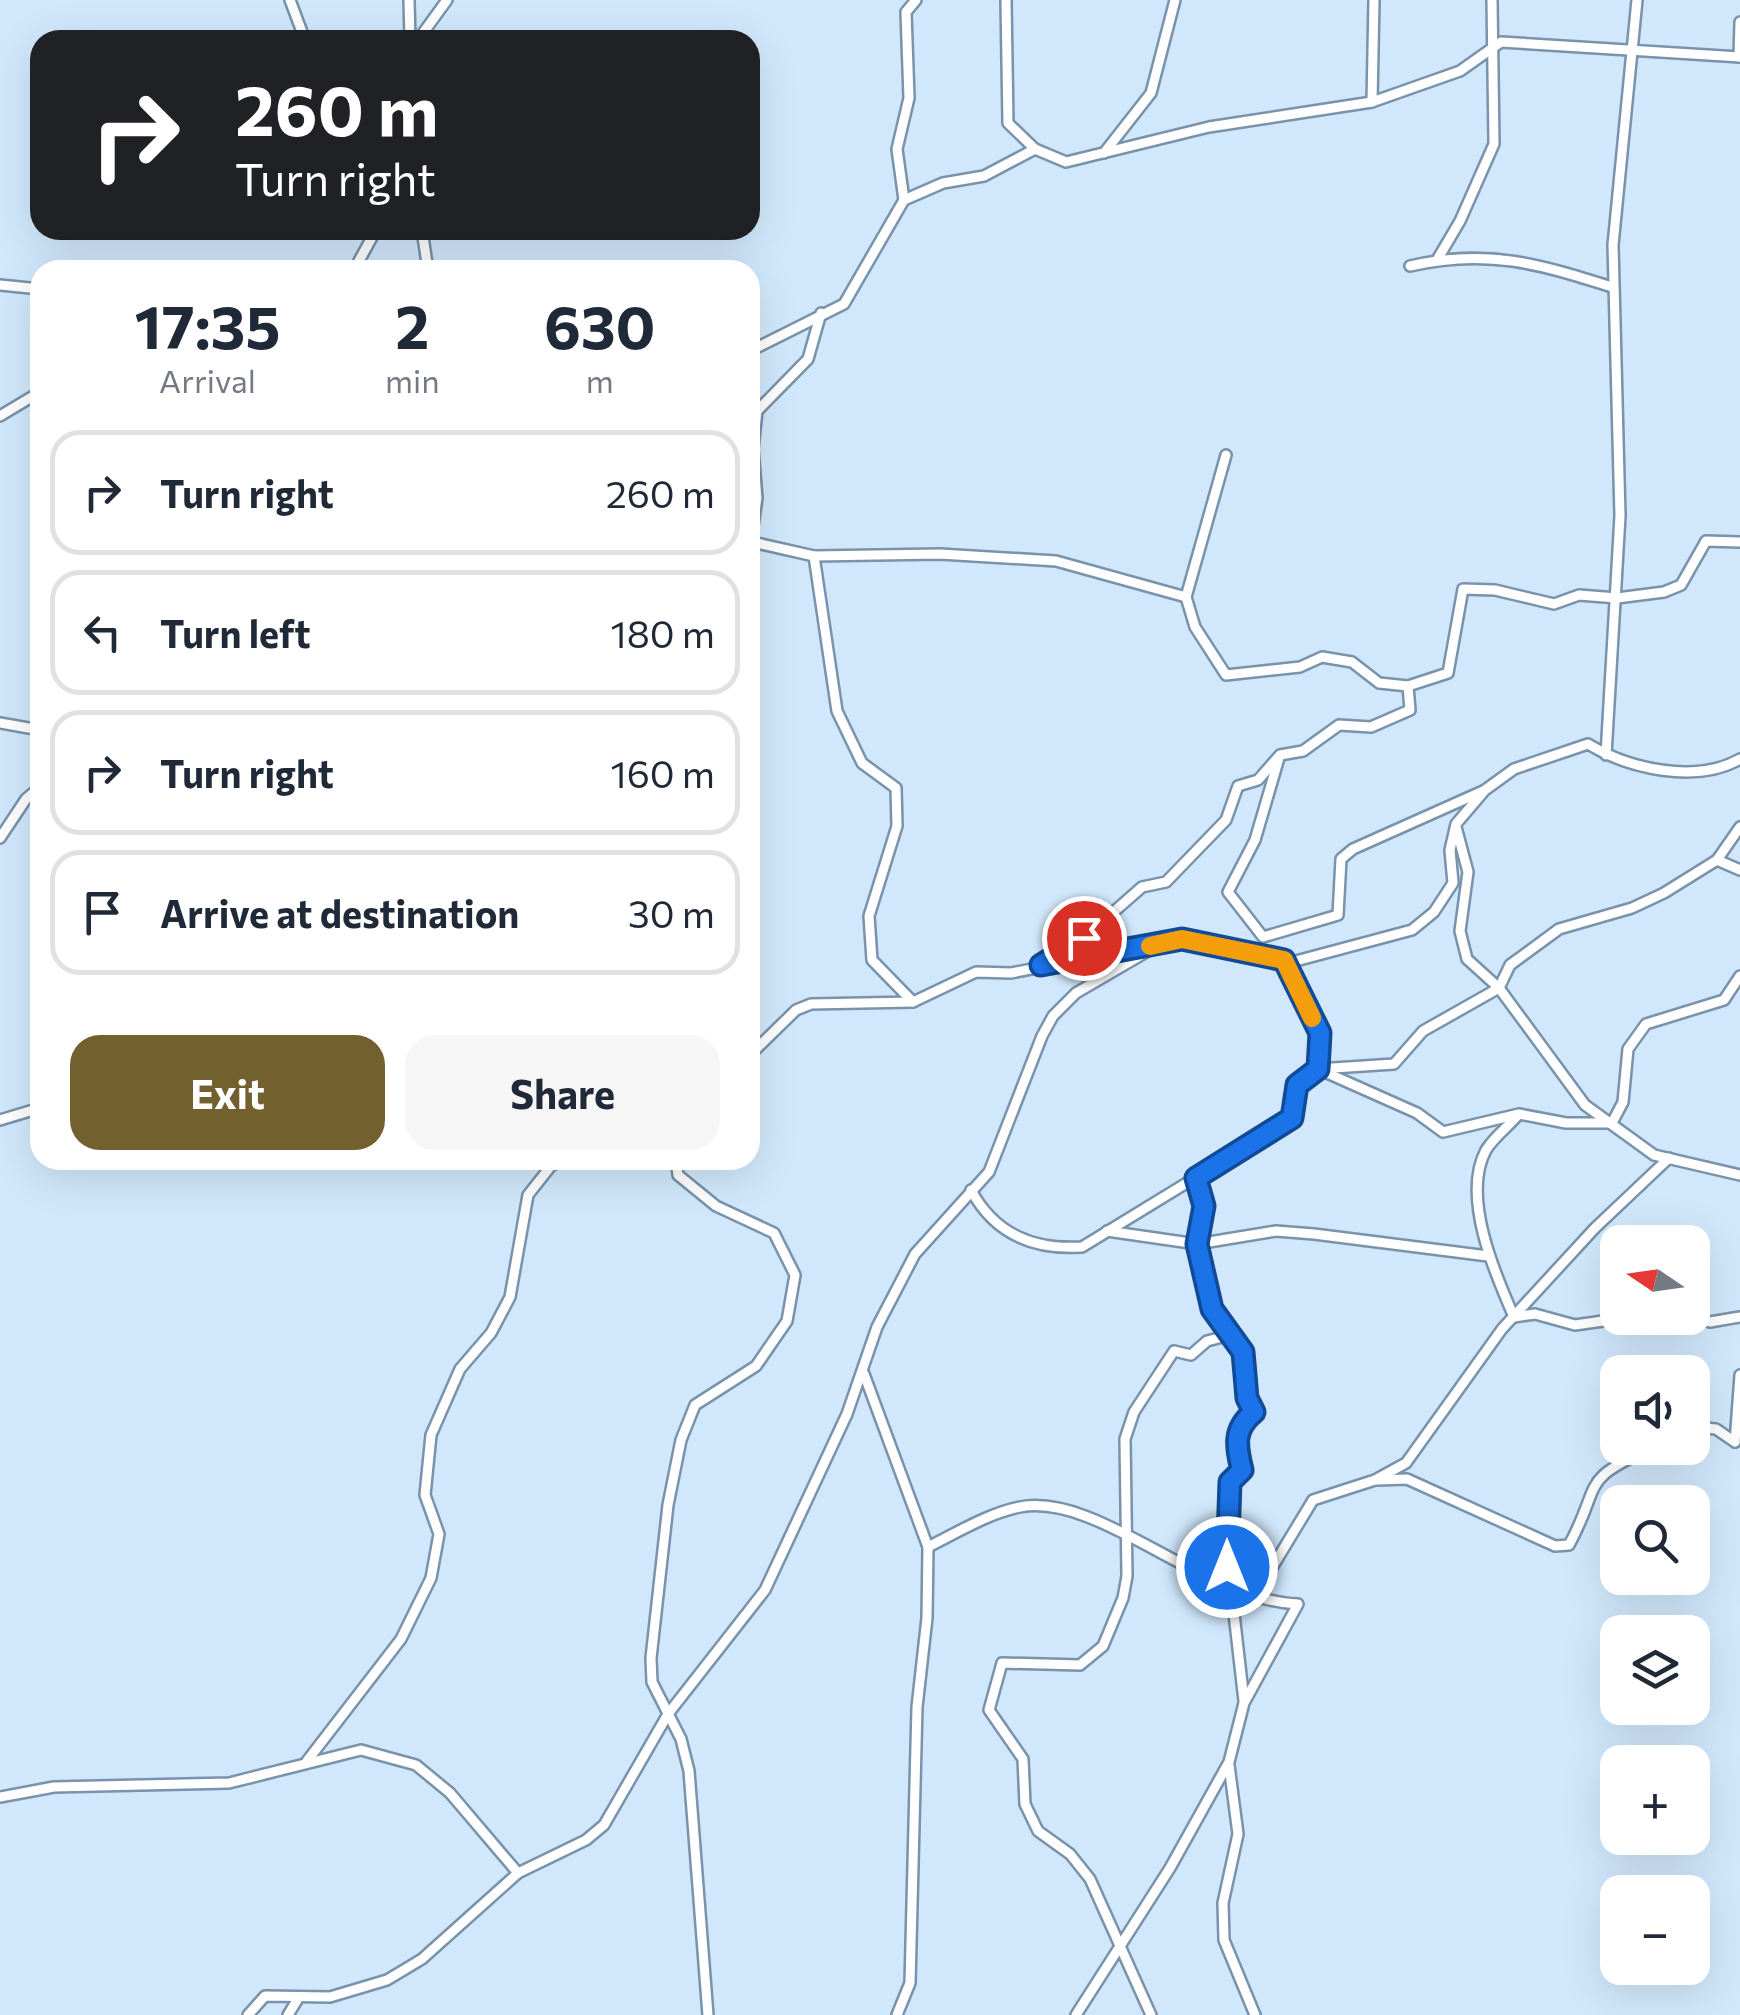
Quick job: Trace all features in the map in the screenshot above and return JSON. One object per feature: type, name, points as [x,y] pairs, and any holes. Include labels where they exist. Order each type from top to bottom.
[{"type":"street","points":[[290,0],[301,30]]},
{"type":"street","points":[[409,0],[413,30]]},
{"type":"street","points":[[422,30],[447,0]]},
{"type":"street","points":[[904,200],[897,149],[909,98],[906,12],[916,0]]},
{"type":"street","points":[[1006,0],[1008,122],[1035,149],[1066,162],[1209,127],[1372,102],[1460,71],[1490,46],[1516,40],[1739,57],[1740,22]]},
{"type":"street","points":[[1104,153],[1151,92],[1176,0]]},
{"type":"street","points":[[1372,102],[1374,0]]},
{"type":"street","points":[[1437,260],[1460,221],[1494,144],[1492,0]]},
{"type":"street","points":[[1606,755],[1608,666],[1618,598],[1620,516],[1612,287],[1622,127],[1636,48],[1638,0]]},
{"type":"street","points":[[760,347],[844,304],[904,200],[943,182],[984,176],[1035,149]]},
{"type":"street","points":[[1410,266],[1437,260],[1512,258],[1612,287]]},
{"type":"street","points":[[0,285],[30,288]]},
{"type":"street","points":[[760,408],[808,360],[821,314]]},
{"type":"street","points":[[0,416],[30,398]]},
{"type":"street","points":[[1226,455],[1186,597],[1196,626],[1226,675],[1300,667],[1322,657],[1352,662],[1380,683],[1408,686],[1448,673],[1463,590],[1496,590],[1554,604],[1579,595],[1618,598],[1682,585],[1706,541],[1740,542]]},
{"type":"street","points":[[760,546],[814,556],[940,554],[1056,561],[1186,597]]},
{"type":"street","points":[[814,556],[836,710],[862,763],[896,788],[897,826],[868,916],[872,960],[912,1002]]},
{"type":"street","points":[[1041,965],[1084,938],[1142,887],[1166,882],[1226,820],[1238,786],[1258,780],[1280,755],[1303,752],[1339,726],[1371,727],[1410,710],[1408,686]]},
{"type":"street","points":[[0,723],[30,728]]},
{"type":"street","points":[[1280,755],[1254,840],[1228,892],[1264,937],[1338,916],[1341,859],[1352,849],[1485,790],[1514,769],[1551,754],[1588,744],[1606,755],[1696,774],[1740,759]]},
{"type":"street","points":[[760,1045],[796,1010],[811,1004],[912,1002],[976,972],[1011,973],[1182,939],[1292,962],[1412,930],[1434,912],[1453,883],[1450,850],[1456,824],[1485,790]]},
{"type":"street","points":[[0,838],[30,796]]},
{"type":"street","points":[[1456,824],[1468,872],[1462,902],[1462,946],[1467,959],[1499,988],[1584,1105],[1654,1155],[1740,1175]]},
{"type":"street","points":[[971,1190],[994,1220],[1014,1235],[1047,1249],[1082,1247],[1292,1118],[1297,1085],[1318,1069],[1394,1064],[1424,1031],[1499,988],[1510,964],[1559,929],[1632,908],[1717,860],[1740,828]]},
{"type":"street","points":[[1717,860],[1740,870]]},
{"type":"street","points":[[248,2015],[264,1996],[330,1997],[386,1980],[422,1960],[518,1873],[586,1840],[604,1824],[668,1714],[765,1590],[864,1374],[878,1327],[915,1254],[989,1172],[1053,1016],[1076,993],[1160,944]]},
{"type":"street","points":[[1284,960],[1320,1033],[1318,1069]]},
{"type":"street","points":[[1612,1123],[1623,1102],[1628,1049],[1646,1024],[1724,1000],[1740,976]]},
{"type":"street","points":[[1318,1069],[1416,1113],[1443,1132],[1519,1114],[1566,1123],[1612,1123]]},
{"type":"street","points":[[0,1120],[30,1111]]},
{"type":"street","points":[[1514,1317],[1488,1256],[1478,1177],[1487,1149],[1519,1114]]},
{"type":"street","points":[[1254,1599],[1313,1500],[1374,1480],[1406,1463],[1514,1317],[1595,1228],[1669,1158]]},
{"type":"street","points":[[306,1761],[400,1639],[432,1578],[440,1534],[425,1495],[431,1435],[460,1369],[491,1333],[510,1297],[528,1195],[548,1170]]},
{"type":"street","points":[[677,1170],[678,1176],[716,1206],[774,1233],[795,1276],[788,1320],[756,1366],[695,1405],[681,1440],[668,1505],[651,1658],[652,1682],[689,1772],[708,2015]]},
{"type":"street","points":[[1196,1178],[1204,1206],[1197,1244],[1212,1309],[1243,1352],[1247,1398],[1254,1412],[1242,1422],[1235,1442],[1242,1470],[1230,1482],[1226,1544],[1244,1704]]},
{"type":"street","points":[[1106,1231],[1197,1244],[1276,1232],[1488,1256]]},
{"type":"street","points":[[1514,1317],[1535,1314],[1575,1325],[1600,1321]]},
{"type":"street","points":[[1710,1322],[1740,1317]]},
{"type":"street","points":[[1150,2015],[1090,1880],[1070,1854],[1038,1831],[1025,1804],[1023,1760],[990,1710],[1002,1663],[1080,1665],[1103,1646],[1124,1598],[1125,1439],[1134,1412],[1174,1351],[1191,1356],[1207,1341],[1230,1335]]},
{"type":"street","points":[[864,1374],[928,1547],[927,1618],[916,1707],[910,1983],[897,2015]]},
{"type":"street","points":[[1738,1443],[1740,1375]]},
{"type":"street","points":[[1710,1428],[1738,1443]]},
{"type":"street","points":[[1374,1480],[1406,1479],[1555,1546],[1570,1545],[1586,1515],[1586,1498],[1596,1479],[1621,1465]]},
{"type":"street","points":[[928,1547],[1019,1507],[1052,1506],[1084,1514],[1229,1590],[1254,1599],[1298,1604],[1244,1704],[1229,1762],[1076,2015]]},
{"type":"street","points":[[0,1797],[54,1786],[229,1782],[361,1750],[416,1765],[450,1793],[518,1873]]},
{"type":"street","points":[[1229,1762],[1238,1834],[1223,1903],[1224,1940],[1255,2015]]},
{"type":"street","points":[[288,2015],[299,1997]]},
{"type":"slow traffic","points":[[1150,946],[1182,939],[1284,960],[1312,1018]]},
{"type":"route","points":[[1084,938],[1041,965],[1182,939],[1284,960],[1286,971],[1320,1033],[1318,1069],[1297,1085],[1292,1118],[1196,1178],[1204,1206],[1197,1244],[1212,1309],[1243,1352],[1247,1398],[1254,1412],[1242,1422],[1235,1442],[1242,1470],[1230,1482],[1227,1567]]}]
